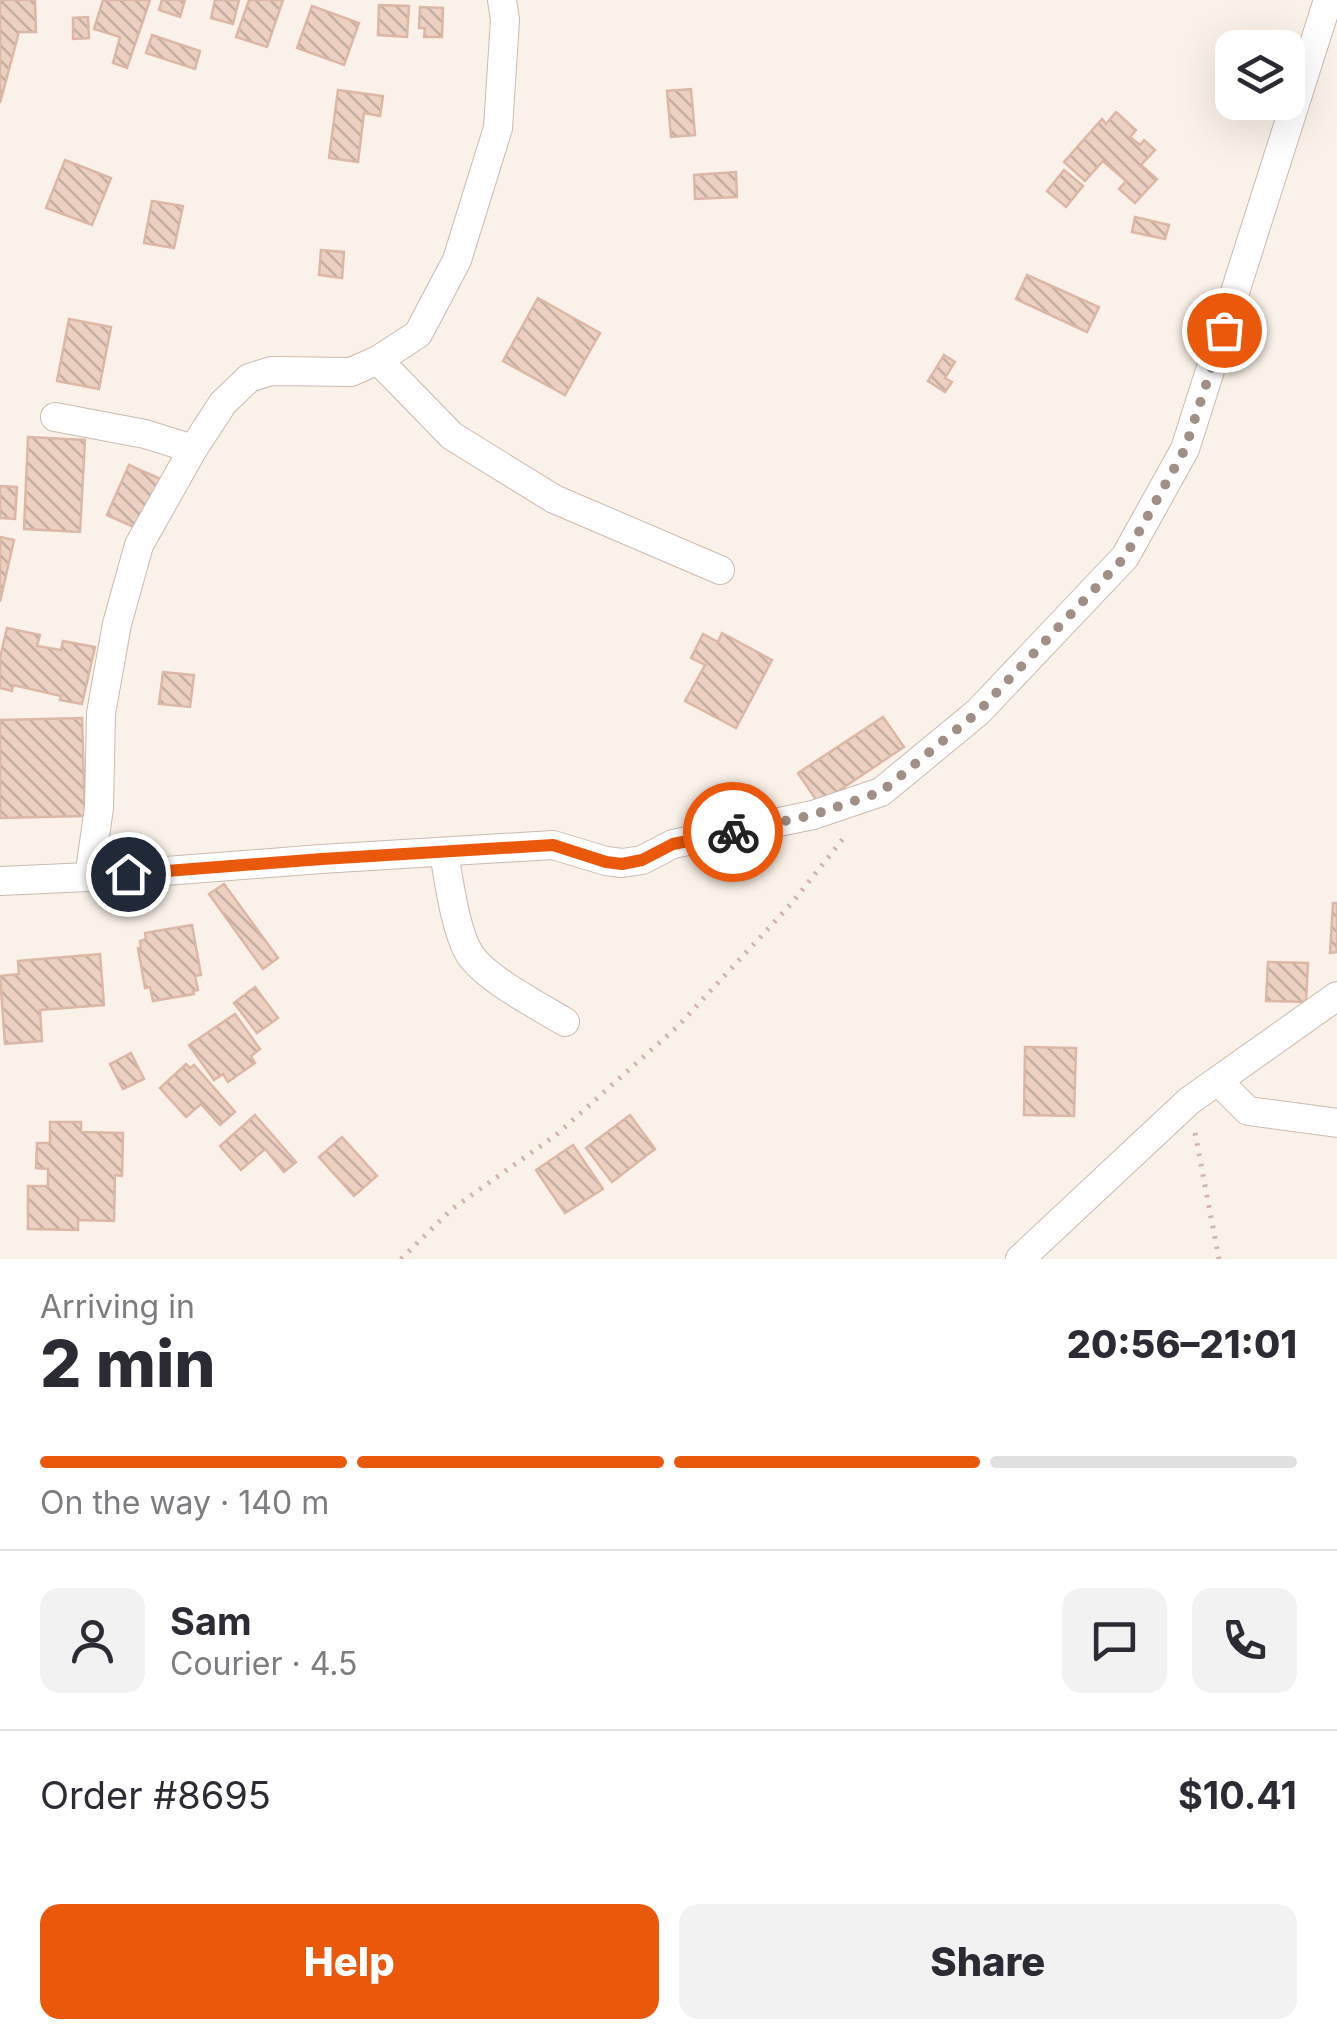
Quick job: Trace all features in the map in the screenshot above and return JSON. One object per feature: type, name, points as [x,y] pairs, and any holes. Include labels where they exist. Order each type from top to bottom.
[{"type":"street","points":[[89,877],[99,808],[101,712],[116,624],[139,545],[223,402],[249,378],[271,371],[351,372],[418,334],[457,260],[498,128],[505,20],[502,0]]},
{"type":"street","points":[[0,880],[553,845],[622,864],[642,860],[673,844],[813,815],[881,792],[978,712],[1125,557],[1185,449],[1328,0]]},
{"type":"street","points":[[378,360],[452,436],[554,500],[720,570]]},
{"type":"street","points":[[55,417],[144,434],[193,449]]},
{"type":"street","points":[[444,853],[455,911],[470,954],[502,984],[565,1022]]},
{"type":"street","points":[[1020,1259],[1189,1100],[1337,996]]},
{"type":"street","points":[[1218,1081],[1248,1111],[1337,1123]]},
{"type":"path","points":[[401,1259],[452,1209],[556,1135],[678,1026],[791,904],[848,834]]},
{"type":"path","points":[[1189,1100],[1219,1259]]},
{"type":"building","points":[[0,0],[35,0],[36,32],[19,32],[0,103]]},
{"type":"building","points":[[103,0],[150,0],[127,68],[113,63],[120,37],[94,29]]},
{"type":"building","points":[[162,0],[185,0],[180,17],[159,10]]},
{"type":"building","points":[[215,0],[239,0],[233,24],[211,18]]},
{"type":"building","points":[[249,0],[283,0],[267,47],[236,37]]},
{"type":"building","points":[[379,5],[409,6],[407,37],[378,35]]},
{"type":"building","points":[[312,6],[359,23],[344,65],[297,48]]},
{"type":"building","points":[[420,7],[443,8],[442,37],[424,37],[425,28],[419,28]]},
{"type":"building","points":[[88,17],[89,38],[73,39],[73,18]]},
{"type":"building","points":[[152,35],[200,51],[195,69],[146,53]]},
{"type":"building","points":[[691,89],[695,135],[671,137],[667,91]]},
{"type":"building","points":[[338,90],[383,96],[380,116],[364,113],[358,162],[329,158]]},
{"type":"building","points":[[1116,112],[1136,130],[1130,137],[1140,145],[1144,140],[1155,150],[1141,165],[1157,179],[1135,203],[1119,189],[1126,181],[1103,161],[1085,181],[1064,162],[1102,119],[1106,124]]},
{"type":"building","points":[[65,160],[111,178],[92,225],[46,208]]},
{"type":"building","points":[[1064,170],[1083,186],[1066,207],[1047,191]]},
{"type":"building","points":[[736,172],[737,197],[695,199],[694,175]]},
{"type":"building","points":[[152,201],[183,206],[174,248],[144,243]]},
{"type":"building","points":[[1135,217],[1169,225],[1165,239],[1132,232]]},
{"type":"building","points":[[321,250],[344,252],[342,278],[319,275]]},
{"type":"building","points":[[1027,275],[1099,307],[1087,332],[1016,299]]},
{"type":"building","points":[[538,298],[600,333],[565,395],[503,361]]},
{"type":"building","points":[[69,319],[111,327],[99,389],[57,381]]},
{"type":"building","points":[[944,355],[955,362],[945,378],[952,382],[945,392],[928,381]]},
{"type":"building","points":[[28,437],[85,440],[80,532],[24,529]]},
{"type":"building","points":[[129,465],[165,481],[143,531],[107,515]]},
{"type":"building","points":[[0,486],[17,487],[15,519],[0,518]]},
{"type":"building","points":[[0,537],[14,540],[0,602]]},
{"type":"building","points":[[7,628],[40,635],[37,646],[61,650],[63,641],[95,647],[82,704],[13,685],[12,691],[0,688],[0,658]]},
{"type":"building","points":[[722,633],[772,660],[736,728],[685,701],[705,665],[691,658],[703,634],[718,642]]},
{"type":"building","points":[[163,672],[194,675],[190,707],[159,704]]},
{"type":"building","points":[[883,717],[904,747],[819,804],[798,773]]},
{"type":"building","points":[[82,718],[85,816],[0,818],[0,720]]},
{"type":"building","points":[[224,884],[278,958],[263,969],[209,894]]},
{"type":"building","points":[[1333,903],[1337,903],[1337,952],[1330,953]]},
{"type":"building","points":[[192,925],[201,975],[195,976],[198,990],[153,1001],[150,987],[145,988],[140,941],[146,939],[145,933]]},
{"type":"building","points":[[100,954],[104,1005],[40,1010],[42,1041],[5,1044],[0,976],[19,974],[18,961]]},
{"type":"building","points":[[1268,962],[1308,963],[1306,1002],[1266,1001]]},
{"type":"building","points":[[255,987],[278,1018],[257,1033],[234,1003]]},
{"type":"building","points":[[235,1014],[260,1049],[251,1056],[255,1063],[228,1082],[223,1074],[214,1080],[189,1045]]},
{"type":"building","points":[[1025,1047],[1076,1048],[1074,1116],[1024,1115]]},
{"type":"building","points":[[131,1053],[144,1079],[123,1089],[110,1064]]},
{"type":"building","points":[[186,1064],[190,1068],[194,1065],[235,1112],[220,1125],[201,1104],[186,1117],[160,1088]]},
{"type":"building","points":[[255,1115],[296,1162],[284,1172],[265,1149],[241,1170],[220,1146]]},
{"type":"building","points":[[630,1115],[655,1149],[612,1182],[586,1148]]},
{"type":"building","points":[[50,1122],[81,1122],[81,1132],[123,1133],[122,1176],[115,1175],[114,1221],[78,1220],[78,1230],[28,1229],[28,1186],[48,1186],[48,1169],[36,1168],[37,1143],[50,1143]]},
{"type":"building","points":[[342,1137],[377,1176],[354,1196],[319,1157]]},
{"type":"building","points":[[573,1145],[603,1189],[565,1213],[536,1170]]},
{"type":"way so far","points":[[733,832],[813,815],[881,792],[978,712],[1125,557],[1185,449],[1224,330]]},
{"type":"route","points":[[128,874],[553,845],[622,864],[642,860],[673,844],[733,832]]}]
